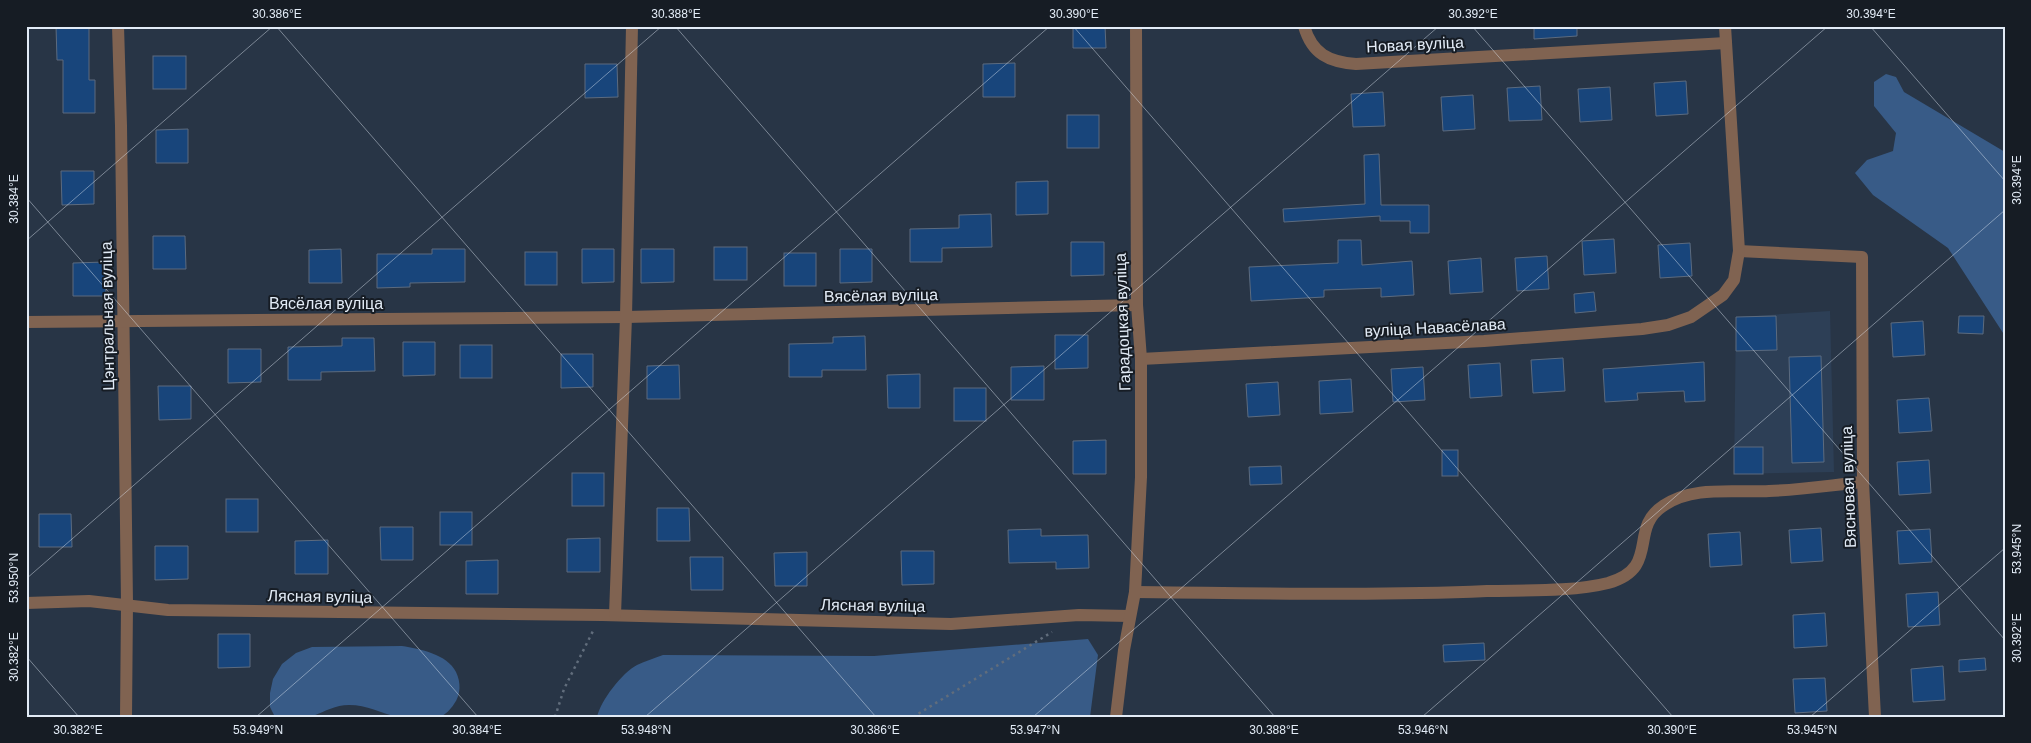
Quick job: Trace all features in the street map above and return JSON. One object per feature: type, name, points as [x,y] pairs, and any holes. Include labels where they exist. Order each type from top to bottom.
[{"type":"street","name":"Цэнтральная вуліца","points":[[118,26],[127,604],[126,717]]},
{"type":"street","name":"Гарадоцкая вуліца","points":[[1116,717],[1124,650],[1135,592],[1141,477],[1141,359],[1137,305],[1136,26]]},
{"type":"street","name":"Новая вуліца","points":[[1304,26],[1313,47],[1326,57],[1337,62],[1356,64],[1726,43]]},
{"type":"street","points":[[1725,26],[1739,251]]},
{"type":"street","points":[[608,615],[626,317],[632,28]]},
{"type":"street","name":"Вясновая вуліца","points":[[1739,251],[1862,257],[1863,482],[1876,717]]},
{"type":"street","name":"вуліца Навасёлава","points":[[1141,359],[1484,341],[1642,329],[1668,325],[1691,317],[1723,295],[1734,280],[1739,251]]},
{"type":"street","name":"Вясёлая вуліца","points":[[26,322],[626,317],[1137,305]]},
{"type":"street","points":[[1135,592],[1404,594],[1570,588],[1606,583],[1621,578],[1636,567],[1643,550],[1648,522],[1654,513],[1663,506],[1688,494],[1771,491],[1863,482]]},
{"type":"street","name":"Лясная вуліца","points":[[26,603],[81,601],[127,604],[168,610],[608,615],[951,624],[1079,616],[1130,616]]},
{"type":"path","points":[[555,717],[564,689],[608,615]]},
{"type":"path","points":[[913,717],[1054,631]]},
{"type":"shaded area","points":[[1886,74],[1896,77],[1904,92],[2005,152],[2005,336],[1948,248],[1873,195],[1855,173],[1867,160],[1893,151],[1896,133],[1874,106],[1874,82]]},
{"type":"shaded area","points":[[1830,311],[1834,472],[1734,474],[1736,317]]},
{"type":"shaded area","points":[[1088,639],[1098,655],[1090,717],[597,717],[607,695],[625,674],[637,665],[663,655],[874,656]]},
{"type":"shaded area","points":[[402,646],[432,653],[446,661],[456,672],[459,680],[458,697],[451,708],[442,716],[426,718],[397,717],[356,705],[344,705],[309,717],[275,717],[270,707],[273,679],[282,664],[296,653],[312,647]]},
{"type":"building","points":[[56,26],[89,26],[89,80],[95,80],[95,113],[63,113],[63,60],[57,60]]},
{"type":"building","points":[[1073,26],[1105,26],[1106,48],[1073,48]]},
{"type":"building","points":[[1534,26],[1577,26],[1577,36],[1534,39]]},
{"type":"building","points":[[153,56],[186,56],[186,89],[153,89]]},
{"type":"building","points":[[1015,63],[1015,97],[983,97],[983,64]]},
{"type":"building","points":[[585,64],[617,64],[618,97],[585,98]]},
{"type":"building","points":[[1686,81],[1688,114],[1656,116],[1654,83]]},
{"type":"building","points":[[1540,86],[1542,120],[1509,121],[1507,88]]},
{"type":"building","points":[[1610,87],[1612,120],[1580,122],[1578,89]]},
{"type":"building","points":[[1383,92],[1385,126],[1353,127],[1351,94]]},
{"type":"building","points":[[1473,95],[1475,129],[1443,131],[1441,97]]},
{"type":"building","points":[[1067,115],[1099,115],[1099,148],[1067,148]]},
{"type":"building","points":[[188,129],[188,163],[156,163],[156,130]]},
{"type":"building","points":[[1379,154],[1381,205],[1429,205],[1429,233],[1410,233],[1410,221],[1380,221],[1380,216],[1284,222],[1283,209],[1365,204],[1364,155]]},
{"type":"building","points":[[61,171],[94,171],[94,204],[62,205]]},
{"type":"building","points":[[1048,181],[1048,214],[1016,215],[1016,182]]},
{"type":"building","points":[[991,214],[992,247],[942,248],[942,262],[910,262],[910,229],[959,228],[959,215]]},
{"type":"building","points":[[153,236],[185,236],[186,269],[153,269]]},
{"type":"building","points":[[1614,239],[1616,273],[1584,275],[1582,241]]},
{"type":"building","points":[[1338,240],[1361,240],[1362,265],[1412,261],[1414,295],[1381,297],[1381,288],[1324,290],[1324,297],[1251,301],[1249,267],[1338,263]]},
{"type":"building","points":[[1071,242],[1104,242],[1104,275],[1071,276]]},
{"type":"building","points":[[1690,243],[1692,276],[1660,278],[1658,245]]},
{"type":"building","points":[[714,247],[747,247],[747,280],[714,280]]},
{"type":"building","points":[[341,249],[342,283],[309,283],[309,250]]},
{"type":"building","points":[[432,249],[465,249],[465,282],[410,283],[410,287],[377,288],[377,254],[432,254]]},
{"type":"building","points":[[582,249],[614,249],[614,282],[582,283]]},
{"type":"building","points":[[641,249],[674,249],[674,282],[641,283]]},
{"type":"building","points":[[840,249],[872,249],[872,282],[840,283]]},
{"type":"building","points":[[525,252],[557,252],[557,285],[525,285]]},
{"type":"building","points":[[784,253],[816,253],[816,286],[784,286]]},
{"type":"building","points":[[1547,256],[1549,289],[1517,291],[1515,258]]},
{"type":"building","points":[[1481,258],[1483,292],[1450,294],[1448,261]]},
{"type":"building","points":[[105,262],[106,296],[73,296],[73,263]]},
{"type":"building","points":[[1594,292],[1596,311],[1575,313],[1574,294]]},
{"type":"building","points":[[1776,316],[1777,350],[1736,351],[1736,317]]},
{"type":"building","points":[[1959,316],[1984,316],[1983,334],[1958,333]]},
{"type":"building","points":[[1923,321],[1925,355],[1893,357],[1891,323]]},
{"type":"building","points":[[1055,335],[1088,335],[1088,368],[1055,369]]},
{"type":"building","points":[[865,336],[866,370],[822,370],[822,377],[789,377],[789,344],[833,343],[833,337]]},
{"type":"building","points":[[342,338],[374,338],[375,371],[321,372],[321,380],[288,380],[288,347],[342,346]]},
{"type":"building","points":[[403,342],[435,342],[435,375],[403,376]]},
{"type":"building","points":[[460,345],[492,345],[492,378],[460,378]]},
{"type":"building","points":[[228,349],[261,349],[261,382],[228,383]]},
{"type":"building","points":[[561,354],[593,354],[593,387],[561,388]]},
{"type":"building","points":[[1821,356],[1824,462],[1792,463],[1789,357]]},
{"type":"building","points":[[1563,358],[1565,391],[1533,393],[1531,360]]},
{"type":"building","points":[[1704,362],[1705,401],[1685,402],[1684,391],[1637,393],[1638,400],[1605,402],[1603,369]]},
{"type":"building","points":[[1500,363],[1502,396],[1470,398],[1468,365]]},
{"type":"building","points":[[679,365],[680,399],[647,399],[647,366]]},
{"type":"building","points":[[1044,366],[1044,400],[1011,400],[1011,367]]},
{"type":"building","points":[[1423,367],[1425,400],[1393,402],[1391,369]]},
{"type":"building","points":[[920,374],[920,408],[888,408],[887,375]]},
{"type":"building","points":[[1351,379],[1353,412],[1320,414],[1319,381]]},
{"type":"building","points":[[1278,382],[1280,415],[1248,417],[1246,384]]},
{"type":"building","points":[[158,386],[191,386],[191,419],[159,420]]},
{"type":"building","points":[[954,388],[986,388],[986,421],[954,421]]},
{"type":"building","points":[[1929,398],[1932,431],[1899,433],[1897,400]]},
{"type":"building","points":[[1106,440],[1106,474],[1073,474],[1073,441]]},
{"type":"building","points":[[1734,447],[1763,447],[1763,474],[1734,474]]},
{"type":"building","points":[[1442,450],[1458,450],[1458,476],[1442,476]]},
{"type":"building","points":[[1929,460],[1931,493],[1899,495],[1897,462]]},
{"type":"building","points":[[1281,466],[1282,484],[1250,485],[1249,467]]},
{"type":"building","points":[[572,473],[604,473],[604,506],[572,506]]},
{"type":"building","points":[[226,499],[258,499],[258,532],[226,532]]},
{"type":"building","points":[[657,508],[689,508],[690,541],[657,541]]},
{"type":"building","points":[[440,512],[472,512],[472,545],[440,545]]},
{"type":"building","points":[[39,514],[71,514],[72,547],[39,547]]},
{"type":"building","points":[[380,527],[413,527],[413,560],[381,560]]},
{"type":"building","points":[[1821,528],[1823,561],[1791,563],[1789,530]]},
{"type":"building","points":[[1041,529],[1041,536],[1088,535],[1089,568],[1056,569],[1056,562],[1009,563],[1008,530]]},
{"type":"building","points":[[1930,529],[1932,562],[1899,564],[1897,531]]},
{"type":"building","points":[[1740,532],[1742,565],[1710,567],[1708,534]]},
{"type":"building","points":[[600,538],[600,572],[567,572],[567,539]]},
{"type":"building","points":[[328,540],[328,574],[295,574],[295,541]]},
{"type":"building","points":[[155,546],[188,546],[188,579],[155,580]]},
{"type":"building","points":[[901,551],[934,551],[934,584],[902,585]]},
{"type":"building","points":[[807,552],[807,586],[775,586],[774,553]]},
{"type":"building","points":[[690,557],[723,557],[723,590],[691,590]]},
{"type":"building","points":[[498,560],[498,594],[466,594],[466,561]]},
{"type":"building","points":[[1938,592],[1940,625],[1908,627],[1906,594]]},
{"type":"building","points":[[1825,613],[1827,646],[1794,648],[1793,615]]},
{"type":"building","points":[[218,634],[250,634],[250,667],[218,668]]},
{"type":"building","points":[[1484,643],[1485,660],[1444,662],[1443,645]]},
{"type":"building","points":[[1985,658],[1986,670],[1959,672],[1959,660]]},
{"type":"building","points":[[1943,666],[1945,700],[1913,702],[1911,669]]},
{"type":"building","points":[[1825,678],[1827,711],[1795,713],[1793,679]]}]
